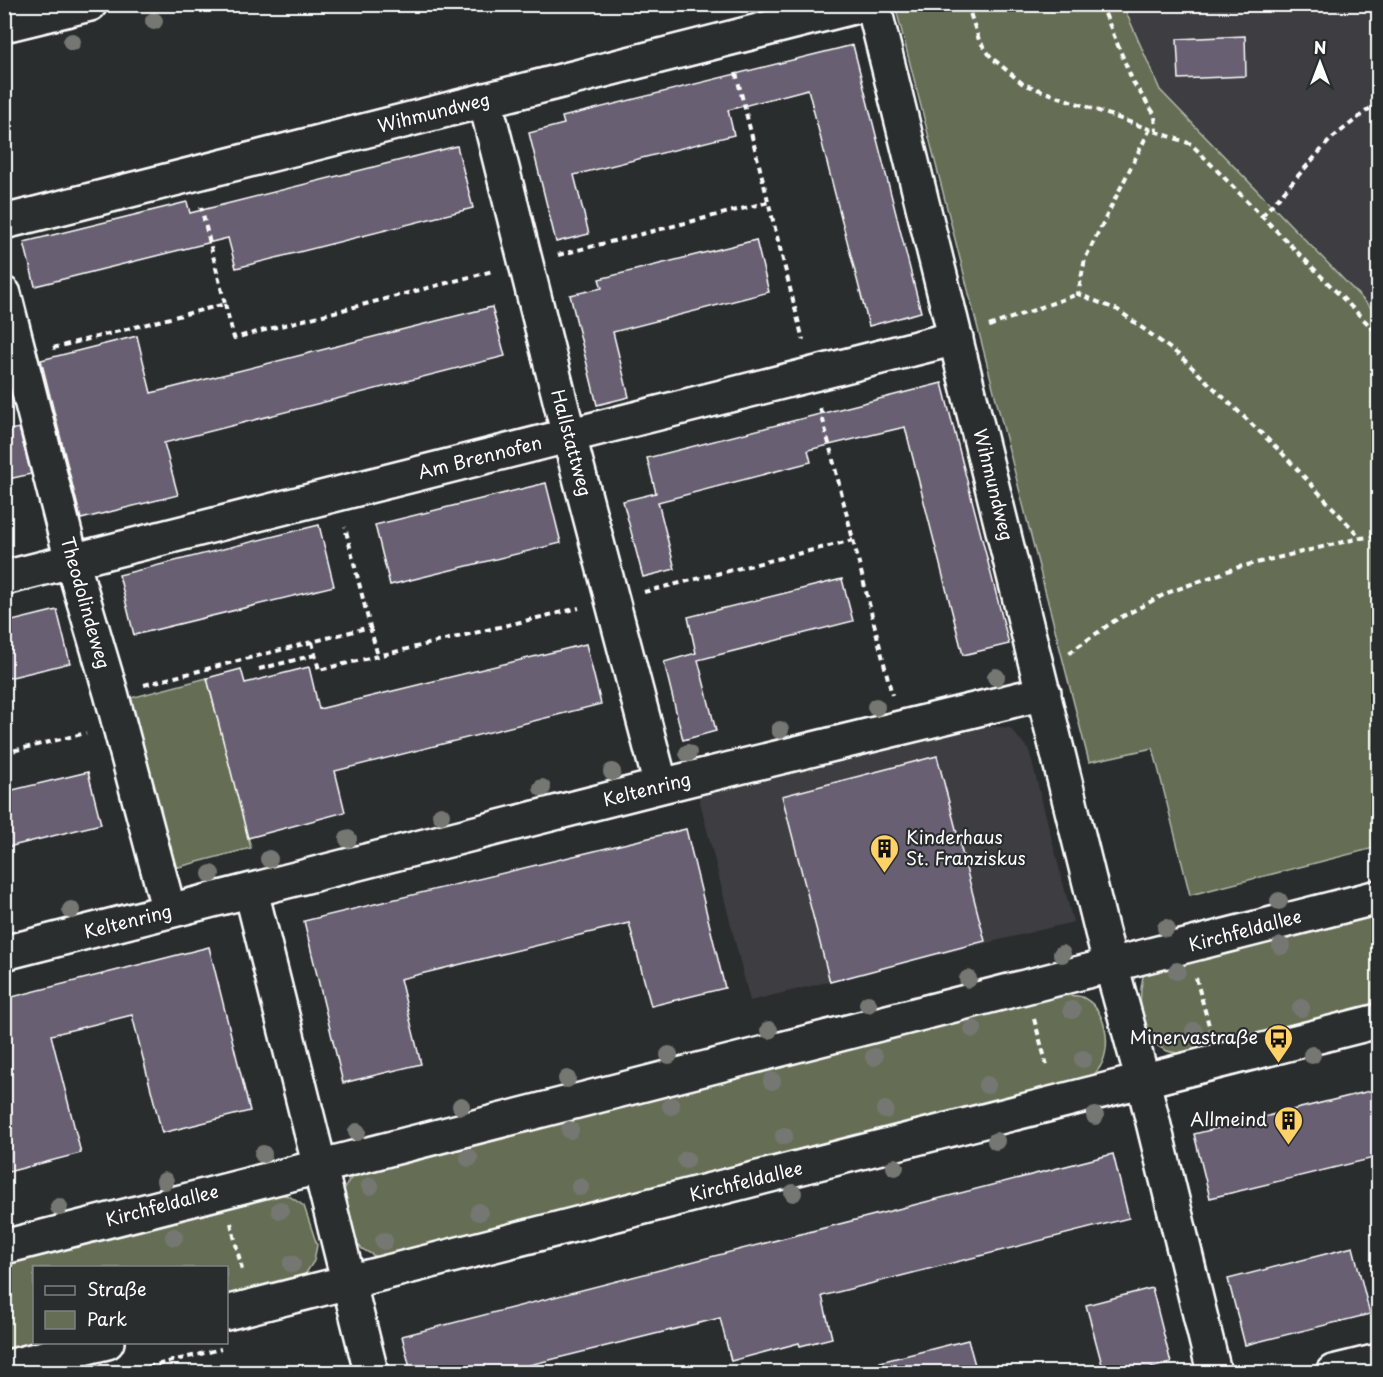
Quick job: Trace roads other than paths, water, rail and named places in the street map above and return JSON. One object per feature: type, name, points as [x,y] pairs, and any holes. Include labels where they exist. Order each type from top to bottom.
[{"type":"street","points":[[4,26],[90,4]]},
{"type":"street","name":"Wihmundweg","points":[[4,222],[865,4]]},
{"type":"street","name":"Wihmundweg","points":[[873,4],[1111,966]]},
{"type":"street","name":"Hallstattweg","points":[[485,100],[524,263],[661,786]]},
{"type":"street","name":"Theodolindeweg","points":[[4,294],[72,561],[120,725],[169,911]]},
{"type":"street","name":"Am Brennofen","points":[[4,578],[956,338]]},
{"type":"street","name":"Keltenring","points":[[4,953],[661,786],[1044,693]]},
{"type":"street","points":[[251,891],[371,1372]]},
{"type":"street","name":"Kirchfeldallee","points":[[4,1247],[1378,897]]},
{"type":"street","points":[[1111,966],[1143,1081],[1214,1372]]},
{"type":"street","name":"Kirchfeldallee","points":[[239,1309],[1378,1022]]},
{"type":"street","points":[[4,1368],[99,1344]]},
{"type":"street","points":[[1333,1372],[1378,1361]]},
{"type":"place","name":"Kinderhaus St. Franziskus","points":[[885,874]]},
{"type":"place","name":"Minervastraße","points":[[1279,1064]]},
{"type":"place","name":"Allmeind","points":[[1288,1146]]}]
